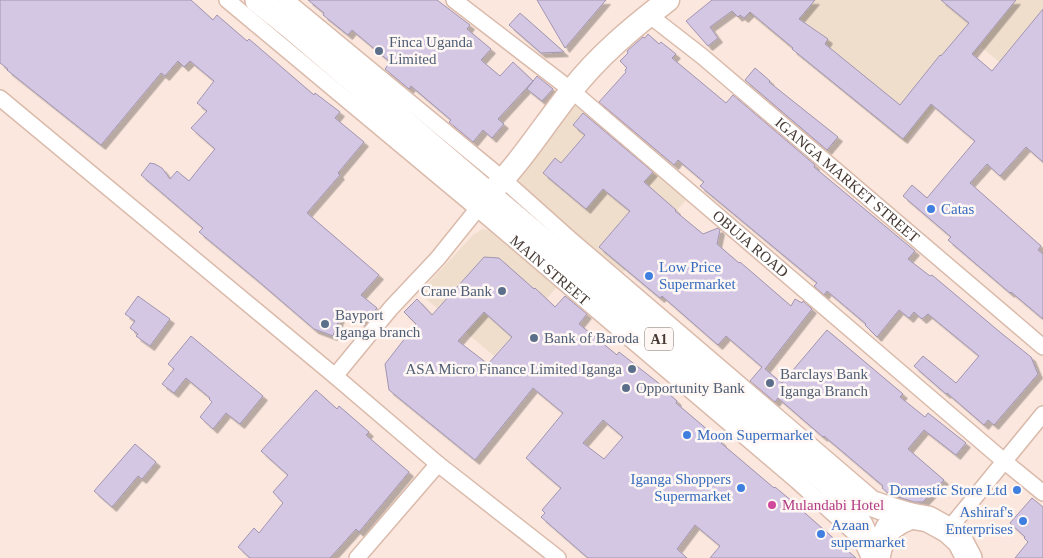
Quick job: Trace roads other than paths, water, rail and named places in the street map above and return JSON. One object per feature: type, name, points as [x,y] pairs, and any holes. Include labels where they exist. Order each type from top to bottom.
[{"type":"main road","name":"MAIN STREET","points":[[258,0],[491,189],[828,483],[860,525],[874,554]]},
{"type":"main road","points":[[491,189],[567,86],[604,55],[648,7],[668,0]]},
{"type":"main road","name":"MAIN STREET","points":[[828,483],[885,509],[928,519],[948,530],[960,541],[969,558]]},
{"type":"main road","points":[[874,554],[888,529],[911,516]]},
{"type":"street","name":"MAIN STREET","points":[[227,0],[491,189],[570,238],[885,509]]},
{"type":"street","name":"MAIN STREET","points":[[286,0],[491,189],[874,554]]},
{"type":"street","name":"OBUJA ROAD","points":[[454,0],[567,86],[1043,493]]},
{"type":"street","name":"IGANGA MARKET STREET","points":[[648,7],[703,57],[1043,347]]},
{"type":"street","points":[[0,98],[438,464],[558,558]]},
{"type":"street","points":[[335,376],[391,308],[438,258],[491,189]]},
{"type":"street","points":[[948,530],[1043,414]]},
{"type":"street","points":[[357,558],[438,464]]},
{"type":"place","name":"Finca Uganda Limited","points":[[379,51]]},
{"type":"place","name":"Catas","points":[[931,209]]},
{"type":"place","name":"Low Price Supermarket","points":[[649,276]]},
{"type":"place","name":"Crane Bank","points":[[502,291]]},
{"type":"place","name":"Bayport Iganga branch","points":[[325,324]]},
{"type":"place","name":"Bank of Baroda","points":[[534,338]]},
{"type":"place","name":"ASA Micro Finance Limited Iganga","points":[[632,369]]},
{"type":"place","name":"Barclays Bank Iganga Branch","points":[[770,383]]},
{"type":"place","name":"Opportunity Bank","points":[[626,388]]},
{"type":"place","name":"Moon Supermarket","points":[[687,435]]},
{"type":"place","name":"Iganga Shoppers Supermarket","points":[[741,488]]},
{"type":"place","name":"Domestic Store Ltd","points":[[1017,490]]},
{"type":"place","name":"Mulandabi Hotel","points":[[772,505]]},
{"type":"place","name":"Ashiraf's Enterprises","points":[[1023,521]]},
{"type":"place","name":"Azaan supermarket","points":[[821,534]]}]
